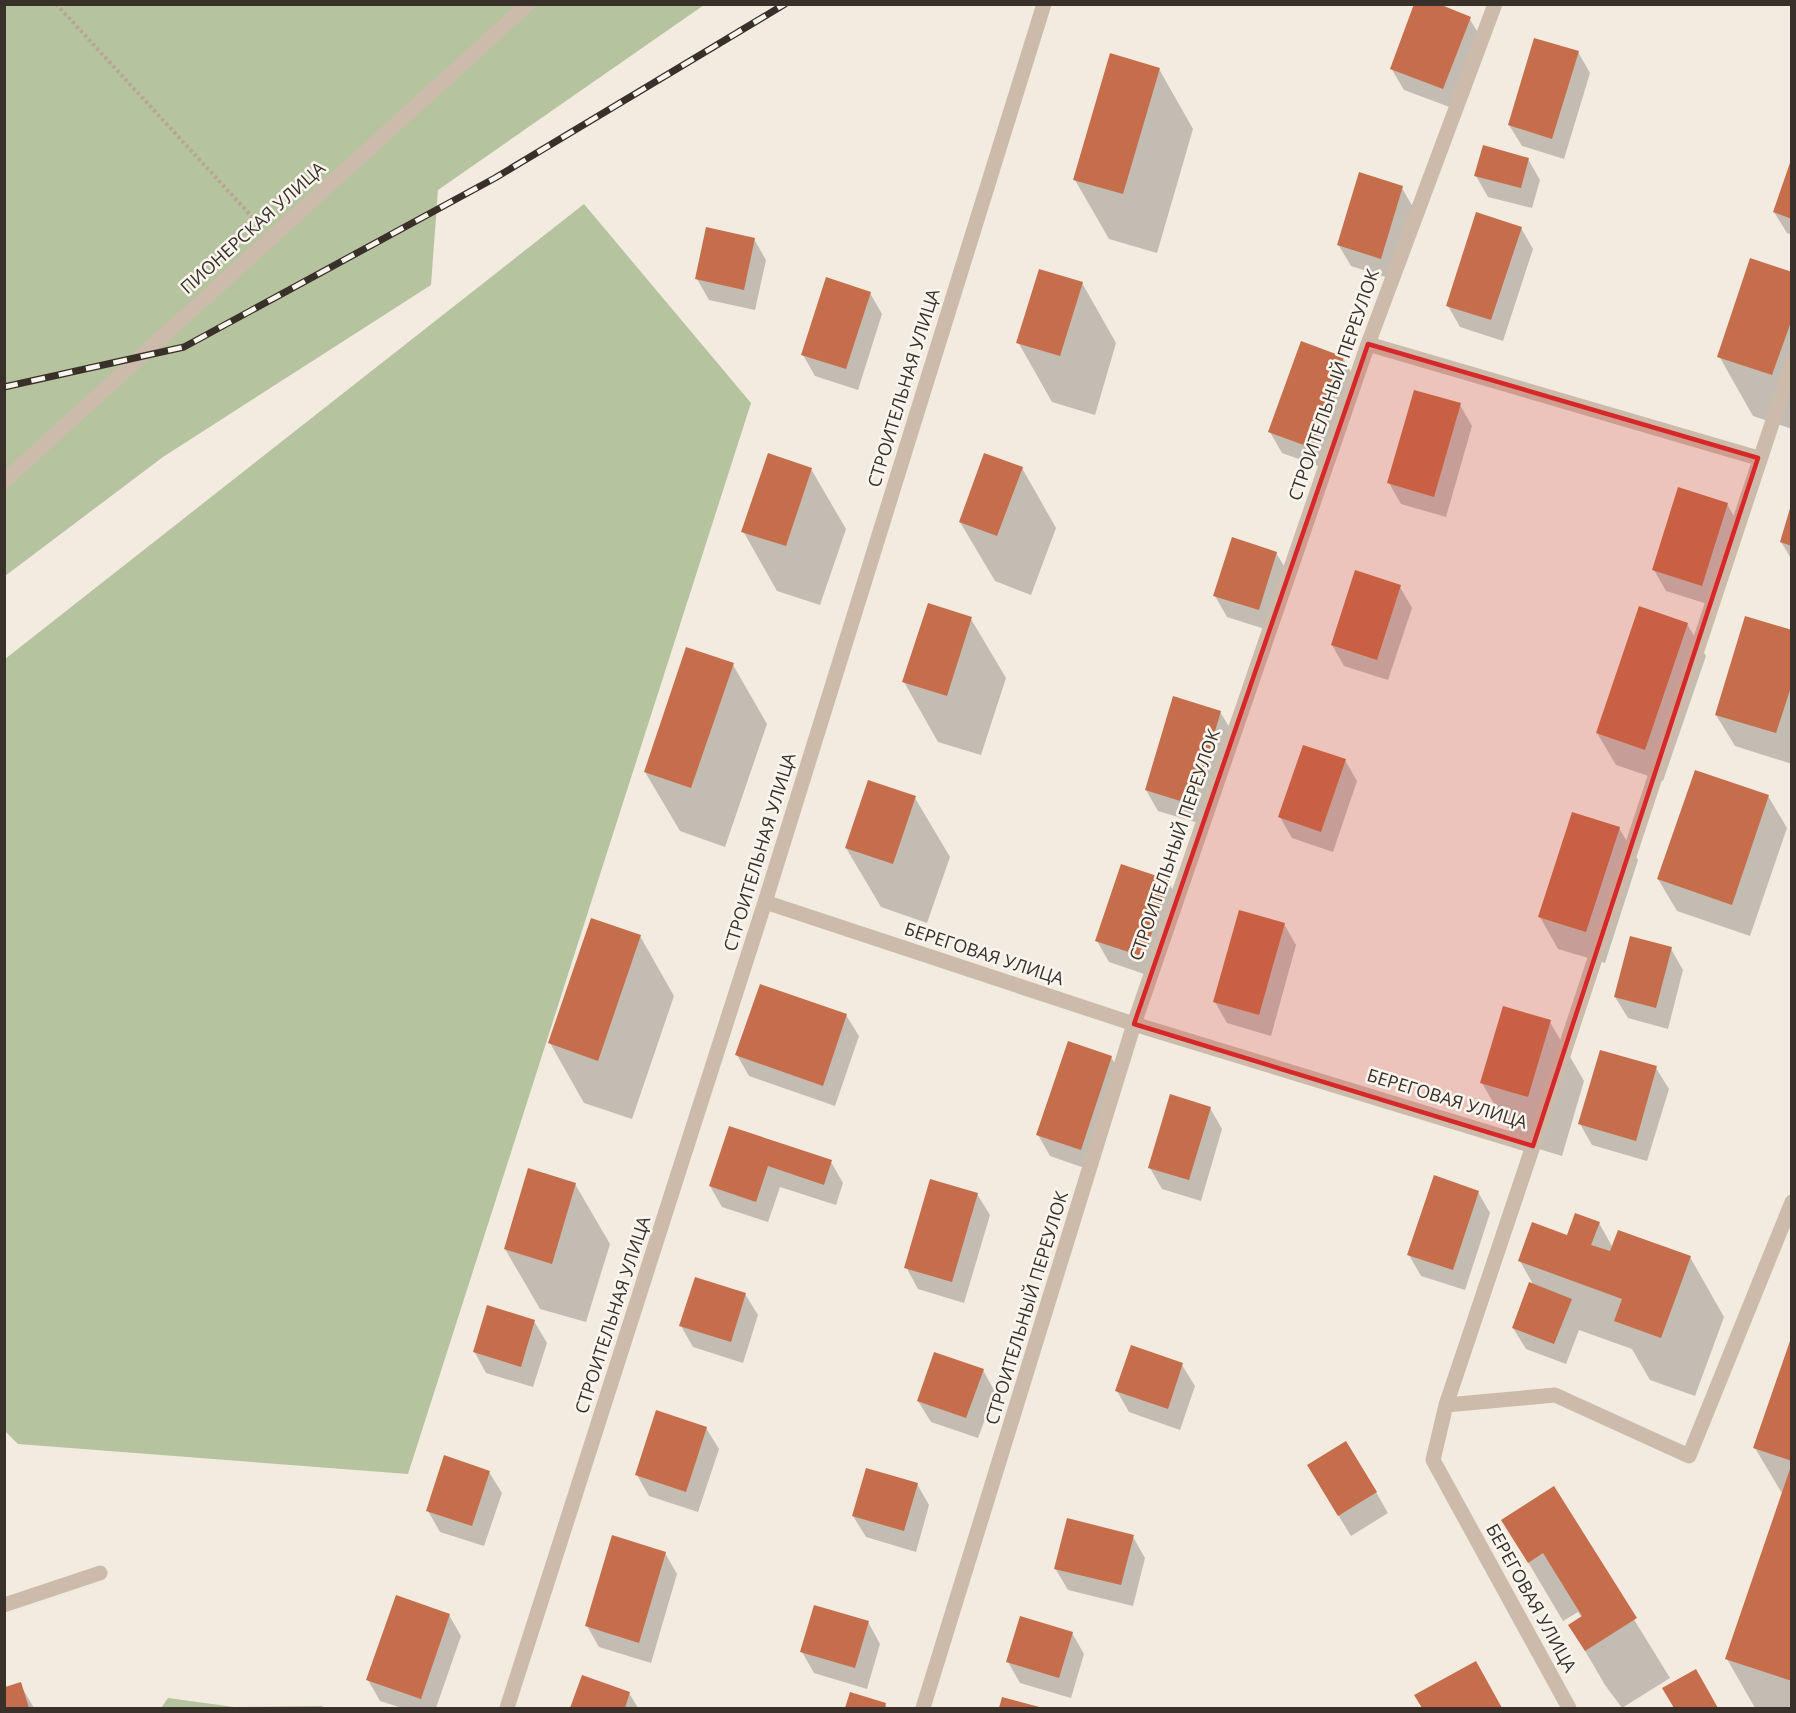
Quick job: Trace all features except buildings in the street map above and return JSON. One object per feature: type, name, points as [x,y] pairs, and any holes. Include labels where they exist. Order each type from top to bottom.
[{"type":"street","name":"ПИОНЕРСКАЯ УЛИЦА","points":[[4,481],[528,4]]},
{"type":"street","name":"СТРОИТЕЛЬНАЯ УЛИЦА","points":[[507,1708],[765,902],[1044,4]]},
{"type":"street","name":"СТРОИТЕЛЬНЫЙ ПЕРЕУЛОК","points":[[923,1708],[1134,1024],[1368,344],[1495,4]]},
{"type":"street","points":[[1368,344],[1758,458]]},
{"type":"street","points":[[1533,1146],[1791,363]]},
{"type":"street","name":"БЕРЕГОВАЯ УЛИЦА","points":[[765,902],[1134,1024],[1533,1146],[1446,1405],[1433,1460],[1569,1708]]},
{"type":"street","points":[[1446,1405],[1555,1395],[1689,1456],[1791,1202]]},
{"type":"street","points":[[4,1605],[100,1573]]},
{"type":"path","points":[[56,4],[272,238]]},
{"type":"highlighted area","points":[[1368,344],[1758,458],[1533,1146],[1134,1024]]},
{"type":"green space","points":[[5,5],[704,5],[438,190],[431,285],[163,457],[5,576]]},
{"type":"green space","points":[[584,204],[751,403],[408,1474],[18,1444],[4,1430],[5,659]]},
{"type":"green space","points":[[168,1698],[234,1707],[322,1706],[324,1708],[161,1708]]},
{"type":"railway","points":[[4,387],[184,347],[495,178],[785,4]]}]
